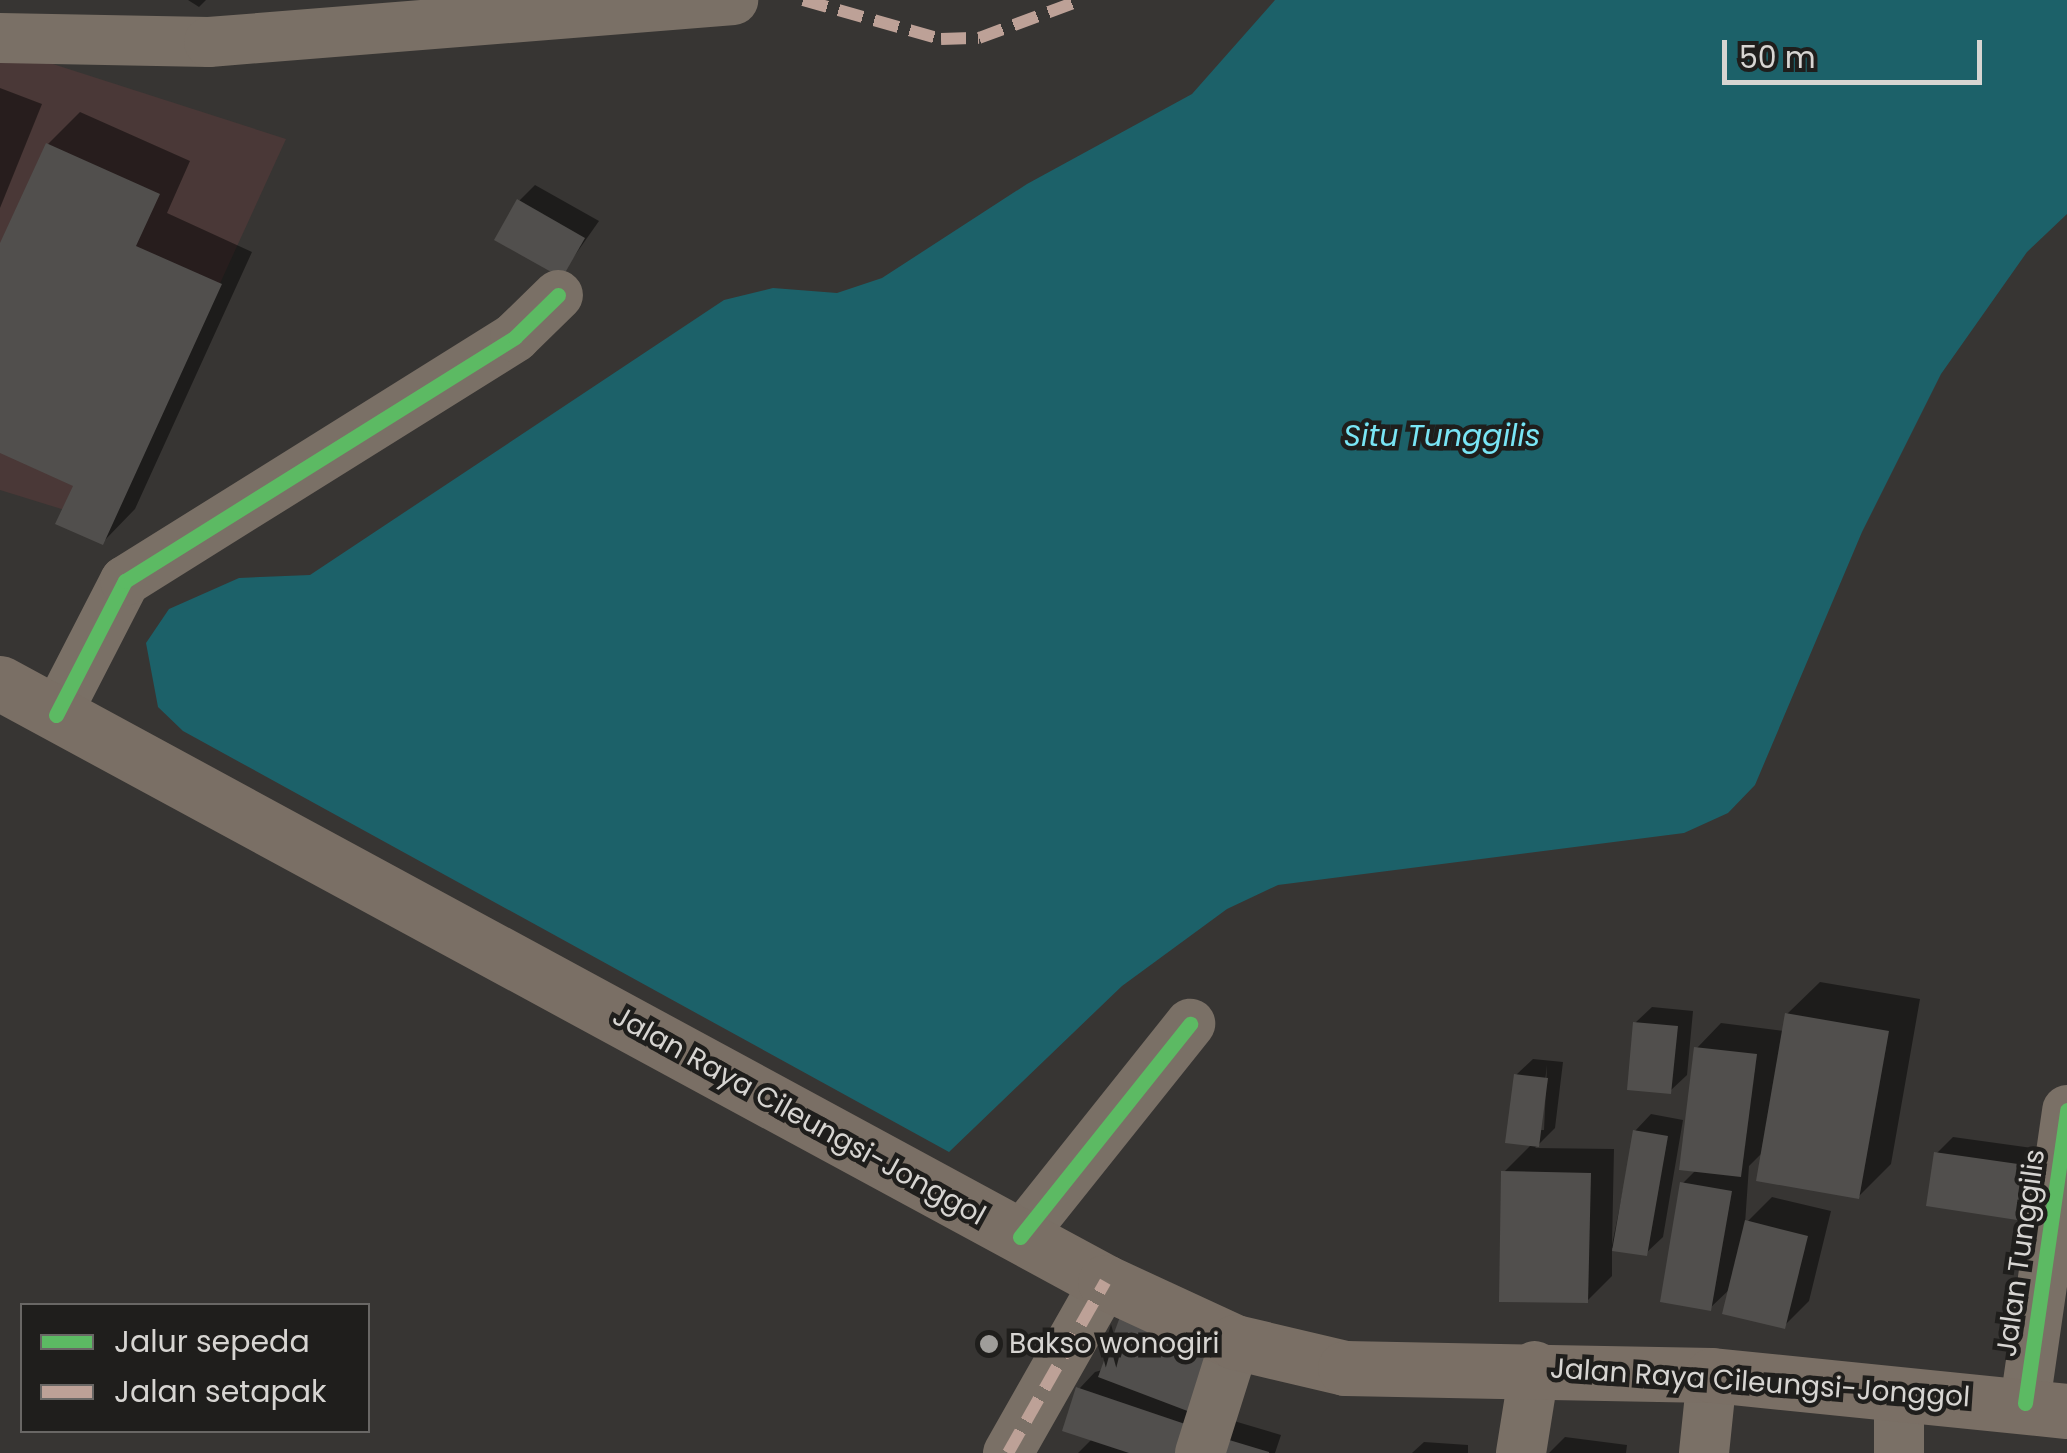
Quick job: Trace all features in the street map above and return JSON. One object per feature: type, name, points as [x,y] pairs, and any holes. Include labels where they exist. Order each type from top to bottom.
[{"type":"main road","name":"Jalan Raya Cileungsi-Jonggol","points":[[0,683],[1105,1282],[1235,1342],[1345,1368],[1535,1366],[1712,1376],[2046,1407]]},
{"type":"street","points":[[76,0],[130,37]]},
{"type":"street","points":[[209,42],[236,0]]},
{"type":"street","points":[[0,38],[130,37],[209,42],[516,7],[733,0]]},
{"type":"street","points":[[56,715],[115,602],[516,338],[558,295]]},
{"type":"street","points":[[1020,1236],[1190,1024]]},
{"type":"street","name":"Jalan Tunggilis","points":[[2046,1407],[2067,1110]]},
{"type":"street","points":[[1008,1453],[1105,1282]]},
{"type":"street","points":[[1200,1453],[1235,1342]]},
{"type":"street","points":[[1521,1453],[1535,1366]]},
{"type":"street","points":[[1704,1453],[1712,1376]]},
{"type":"street","points":[[1898,1394],[1898,1453]]},
{"type":"shaded area","points":[[0,47],[286,139],[110,524],[0,490]]},
{"type":"water","name":"Situ Tunggilis","points":[[1275,0],[2067,0],[2067,214],[2027,252],[1941,374],[1862,532],[1755,785],[1728,813],[1684,833],[1278,885],[1227,909],[1122,986],[949,1152],[183,731],[158,707],[146,643],[169,609],[239,578],[310,575],[724,300],[773,288],[837,293],[882,278],[1027,184],[1192,94]]},
{"type":"building","points":[[46,143],[160,194],[136,246],[222,284],[103,545],[55,524],[73,486],[0,453],[0,243]]},
{"type":"building","points":[[517,199],[585,238],[562,278],[494,240]]},
{"type":"building","points":[[1785,1013],[1889,1031],[1859,1199],[1756,1181]]},
{"type":"building","points":[[1633,1022],[1678,1026],[1671,1094],[1627,1090]]},
{"type":"building","points":[[1694,1047],[1757,1054],[1741,1177],[1679,1170]]},
{"type":"building","points":[[1514,1074],[1548,1078],[1539,1147],[1505,1143]]},
{"type":"building","points":[[1633,1130],[1668,1136],[1647,1256],[1612,1251]]},
{"type":"building","points":[[1934,1152],[2025,1165],[2017,1220],[1926,1206]]},
{"type":"building","points":[[1501,1171],[1591,1173],[1588,1303],[1499,1302]]},
{"type":"building","points":[[1680,1182],[1732,1191],[1711,1311],[1660,1302]]},
{"type":"building","points":[[1745,1220],[1808,1236],[1785,1329],[1722,1314]]},
{"type":"building","points":[[1121,1314],[1220,1356],[1198,1415],[1098,1377]]},
{"type":"building","points":[[1076,1387],[1188,1425],[1178,1453],[1129,1453],[1062,1431]]},
{"type":"building","points":[[1216,1436],[1269,1452],[1269,1453],[1210,1453]]},
{"type":"marked path","points":[[803,0],[941,39],[979,38],[1081,0]]},
{"type":"marked path","points":[[1008,1453],[1105,1282]]},
{"type":"cycle path","points":[[56,715],[125,581],[515,337],[558,295]]},
{"type":"cycle path","points":[[1020,1237],[1190,1024]]},
{"type":"cycle path","points":[[2025,1403],[2067,1110]]},
{"type":"place","name":"Bakso wonogiri","points":[[989,1344]]}]
